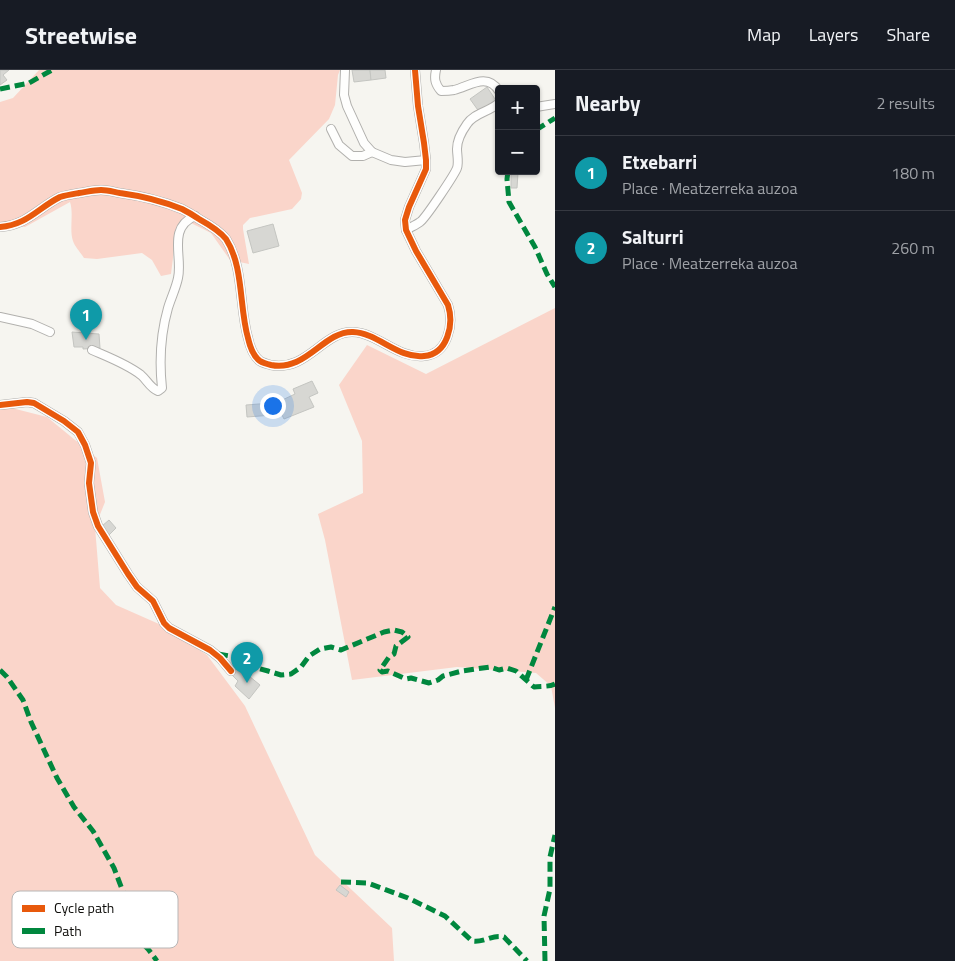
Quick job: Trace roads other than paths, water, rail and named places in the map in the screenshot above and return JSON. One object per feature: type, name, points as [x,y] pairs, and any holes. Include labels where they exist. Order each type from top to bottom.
[{"type":"street","points":[[344,70],[344,95],[347,106],[364,143],[372,152],[391,160],[405,162],[426,160]]},
{"type":"street","points":[[0,227],[30,218],[62,196],[101,190],[145,197],[184,210],[213,227],[225,238],[237,268],[245,329],[254,355],[260,361],[278,366],[288,365],[301,360],[337,336],[352,332],[378,339],[410,355],[418,357],[428,356],[441,347],[448,336],[450,314],[444,299],[406,230],[405,220],[409,206],[426,169],[415,70]]},
{"type":"street","points":[[436,70],[436,85],[441,91],[451,91],[487,81],[495,85]]},
{"type":"street","points":[[540,106],[555,104]]},
{"type":"street","points":[[406,230],[420,222],[427,215],[453,176],[457,168],[457,148],[460,136],[468,122],[475,116],[490,111],[495,107]]},
{"type":"street","points":[[490,111],[495,112]]},
{"type":"street","points":[[331,129],[339,145],[352,156],[363,156],[372,152]]},
{"type":"street","points":[[92,350],[132,369],[144,377],[154,389],[158,391],[162,388],[160,347],[166,315],[179,275],[178,235],[184,224],[195,216]]},
{"type":"street","points":[[0,317],[32,324],[50,332]]},
{"type":"street","points":[[0,405],[34,403],[76,430],[85,445],[91,463],[89,483],[93,512],[128,574],[137,587],[155,604],[164,623],[169,628],[210,650],[231,671]]},
{"type":"place","name":"Etxebarri","points":[[86,340]]},
{"type":"place","name":"Salturri","points":[[247,683]]}]
